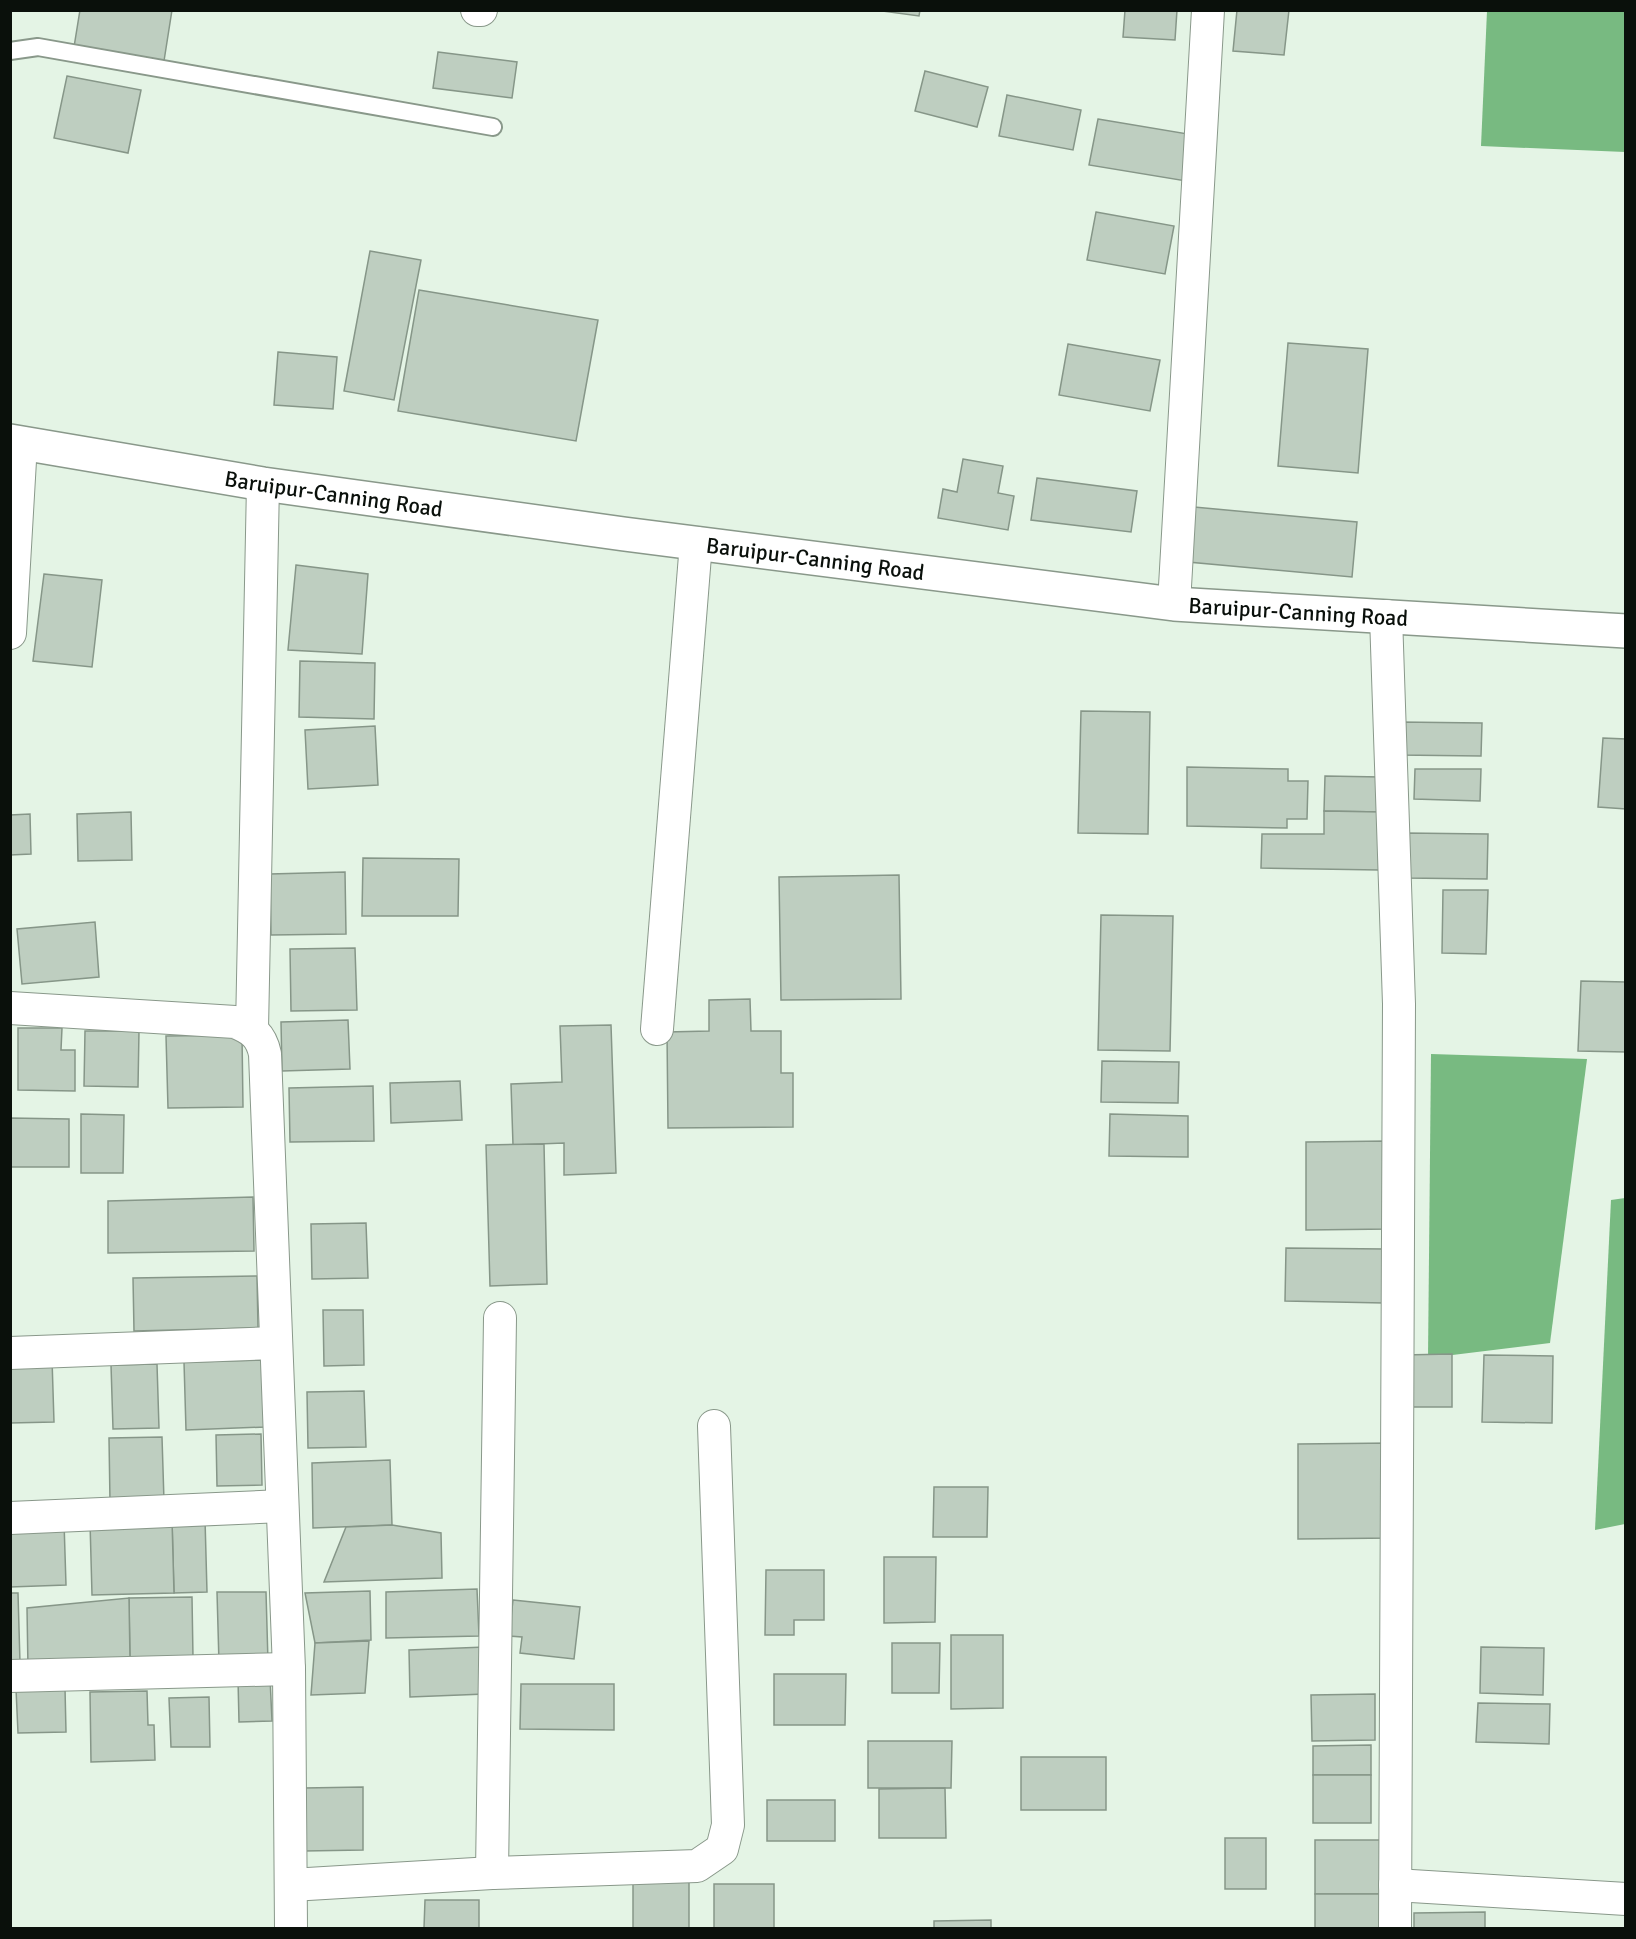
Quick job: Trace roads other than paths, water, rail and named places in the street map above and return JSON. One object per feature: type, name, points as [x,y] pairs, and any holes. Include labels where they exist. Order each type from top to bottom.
[{"type":"main road","name":"Baruipur-Canning Road","points":[[16,442],[263,484],[696,543],[1174,604],[1626,631]]},
{"type":"street","points":[[1174,604],[1208,10]]},
{"type":"street","points":[[10,633],[16,442]]},
{"type":"street","points":[[252,1029],[263,484]]},
{"type":"street","points":[[657,1029],[696,543]]},
{"type":"street","points":[[1386,616],[1399,1004],[1395,1929]]},
{"type":"street","points":[[10,1008],[235,1022],[252,1029],[262,1041],[265,1054],[289,1669],[291,1929]]},
{"type":"street","points":[[492,1873],[500,1318]]},
{"type":"street","points":[[10,1353],[275,1343]]},
{"type":"street","points":[[291,1885],[492,1873],[697,1866],[722,1849],[728,1825],[714,1426]]},
{"type":"street","points":[[10,1518],[282,1506]]},
{"type":"street","points":[[10,1676],[289,1669]]},
{"type":"street","points":[[1395,1885],[1626,1899]]},
{"type":"lane","points":[[10,51],[38,47],[493,127]]}]
